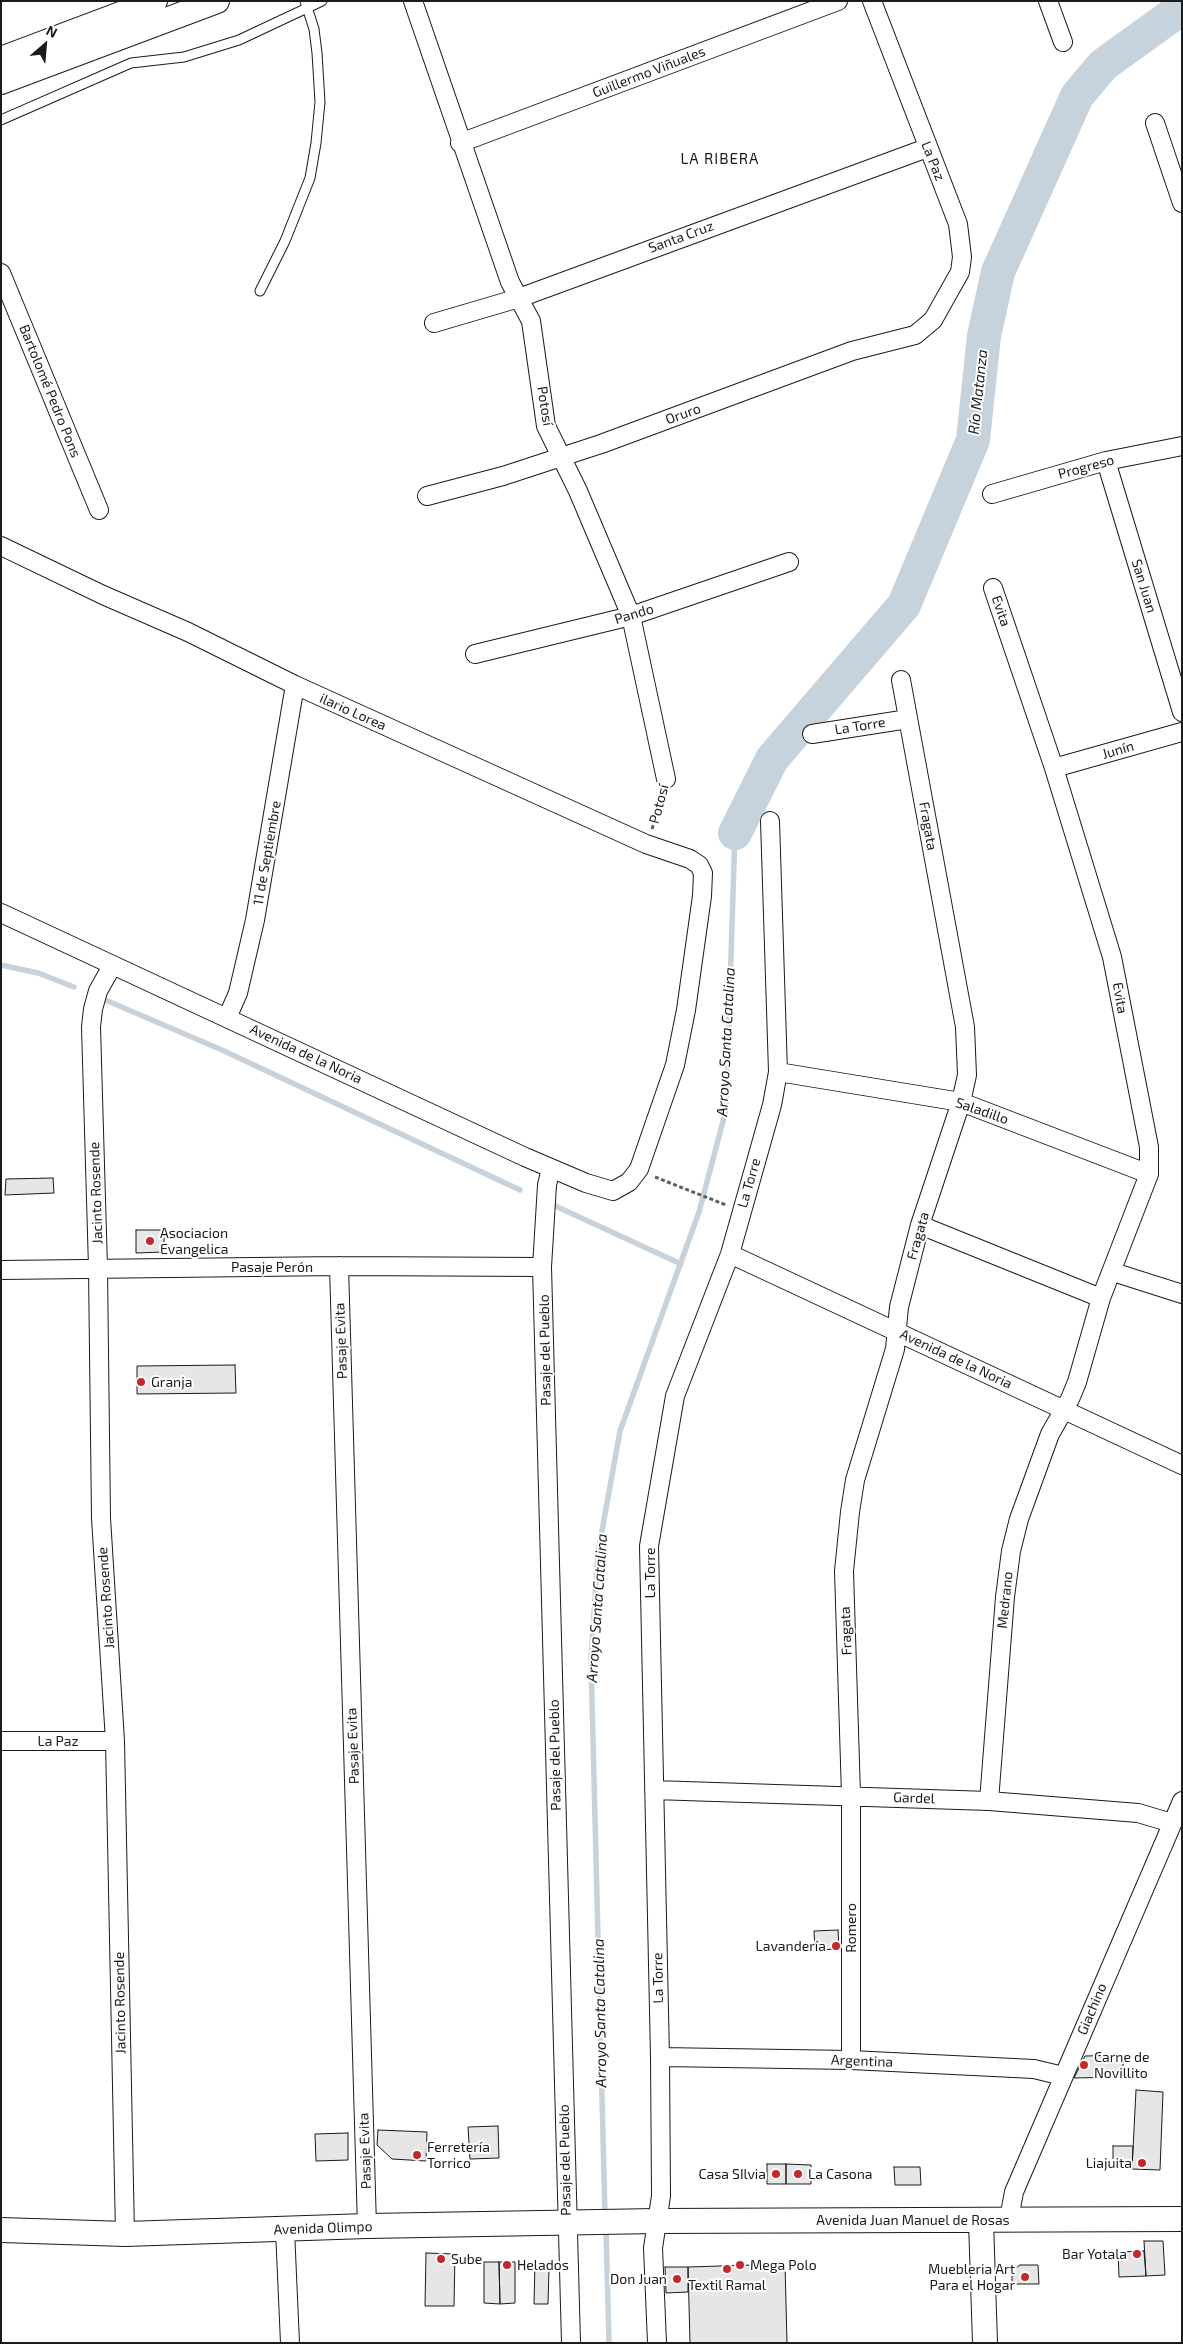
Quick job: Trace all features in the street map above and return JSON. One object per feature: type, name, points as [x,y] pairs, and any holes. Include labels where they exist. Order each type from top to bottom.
[{"type":"street","points":[[1,59],[155,1]]},
{"type":"street","points":[[1,82],[217,1]]},
{"type":"street","name":"Potosí","points":[[413,1],[460,143],[510,282],[531,321],[546,426],[578,491],[631,616],[666,780]]},
{"type":"street","name":"Guillermo Viñuales","points":[[460,143],[838,1]]},
{"type":"street","name":"La Paz","points":[[872,1],[927,148],[958,224],[962,257],[960,272],[933,320]]},
{"type":"street","points":[[1048,1],[1062,42]]},
{"type":"street","points":[[1155,123],[1182,204]]},
{"type":"street","name":"Santa Cruz","points":[[434,323],[519,298],[927,148]]},
{"type":"street","name":"Bartolomé Pedro Pons","points":[[1,273],[99,510]]},
{"type":"street","name":"Oruro","points":[[427,496],[503,476],[637,431],[852,351],[915,335],[933,320]]},
{"type":"street","name":"Progreso","points":[[992,494],[1106,461],[1182,446]]},
{"type":"street","name":"San Juan","points":[[1106,461],[1182,712]]},
{"type":"street","name":"ilario Lorea","points":[[1,546],[103,595],[188,632],[295,686],[646,844],[690,859],[699,864],[703,873],[702,896],[686,1010],[675,1065],[639,1168]]},
{"type":"street","name":"Pando","points":[[475,654],[631,616],[789,562]]},
{"type":"street","name":"Evita","points":[[993,588],[1054,768],[1112,957],[1149,1147],[1149,1174],[1102,1298],[1077,1382],[1064,1409]]},
{"type":"street","name":"Fragata","points":[[851,1795],[844,1571],[855,1480],[895,1349],[899,1307],[920,1225],[961,1102],[967,1075],[965,1028],[901,680]]},
{"type":"street","name":"11 de Septiembre","points":[[227,1018],[238,993],[255,920],[295,686]]},
{"type":"street","name":"La Torre","points":[[812,734],[908,719]]},
{"type":"street","name":"Junín","points":[[1054,768],[1182,732]]},
{"type":"street","name":"La Torre","points":[[657,2343],[651,2222],[661,2196],[660,2057],[648,1546],[675,1396],[730,1254],[772,1105],[778,1072],[770,821]]},
{"type":"street","name":"Avenida de la Noria","points":[[1,913],[551,1168],[613,1191],[629,1182],[639,1168]]},
{"type":"street","name":"Jacinto Rosende","points":[[112,966],[98,991],[93,1008],[91,1026],[98,1268],[101,1518],[115,1741],[125,2234]]},
{"type":"street","name":"Saladillo","points":[[778,1072],[961,1102],[1149,1174]]},
{"type":"street","name":"Pasaje del Pueblo","points":[[551,1168],[547,1184],[542,1267],[577,2224],[571,2343]]},
{"type":"street","points":[[920,1225],[1102,1298]]},
{"type":"street","name":"Avenida de la Noria","points":[[730,1254],[1182,1465]]},
{"type":"street","name":"Pasaje Perón","points":[[1,1270],[339,1266],[542,1267]]},
{"type":"street","name":"Pasaje Evita","points":[[339,1266],[367,2226]]},
{"type":"street","points":[[1113,1272],[1182,1294]]},
{"type":"street","name":"Medrano","points":[[990,1801],[1010,1551],[1019,1518],[1050,1434],[1064,1409]]},
{"type":"street","name":"La Paz","points":[[1,1741],[115,1741]]},
{"type":"street","name":"Gardel","points":[[654,1790],[990,1801],[1138,1813],[1172,1823]]},
{"type":"street","name":"Romero","points":[[851,1795],[851,2060]]},
{"type":"street","name":"Giachino","points":[[1010,2219],[1014,2192],[1182,1800]]},
{"type":"street","name":"Argentina","points":[[660,2057],[851,2060],[1034,2069],[1064,2076]]},
{"type":"street","name":"Avenida Juan Manuel de Rosas","points":[[651,2222],[1182,2219]]},
{"type":"street","points":[[981,2220],[986,2343]]},
{"type":"street","name":"Avenida Olimpo","points":[[1,2230],[125,2234],[367,2226],[651,2222]]},
{"type":"street","points":[[286,2230],[290,2343]]},
{"type":"lane","points":[[1,120],[131,63],[184,57],[239,40],[306,5],[322,1]]},
{"type":"lane","points":[[260,291],[285,241],[310,178],[316,143],[320,102],[319,83],[314,29],[306,5]]},
{"type":"path","name":"Potosí","points":[[651,831],[661,804],[666,780]]},
{"type":"path","points":[[639,1168],[722,1204]]},
{"type":"building","points":[[53,1178],[54,1193],[5,1195],[6,1179]]},
{"type":"building","name":"Asociacion Evangelica","points":[[136,1230],[164,1230],[164,1252],[136,1253]]},
{"type":"building","points":[[235,1365],[236,1393],[137,1394],[137,1366]]},
{"type":"building","points":[[838,1930],[839,1949],[815,1950],[814,1931]]},
{"type":"building","points":[[1123,2055],[1123,2077],[1074,2078],[1085,2056]]},
{"type":"building","points":[[1136,2090],[1163,2092],[1160,2170],[1132,2169]]},
{"type":"building","points":[[498,2126],[499,2158],[470,2159],[468,2127]]},
{"type":"building","points":[[378,2130],[427,2132],[426,2161],[392,2159],[377,2145]]},
{"type":"building","points":[[348,2133],[348,2160],[316,2161],[315,2134]]},
{"type":"building","points":[[1113,2146],[1133,2146],[1132,2169],[1113,2168]]},
{"type":"building","name":"Casa SIlvia","points":[[767,2164],[786,2164],[786,2184],[767,2184]]},
{"type":"building","name":"La Casona","points":[[786,2164],[811,2165],[811,2184],[786,2184]]},
{"type":"building","points":[[894,2167],[920,2167],[921,2185],[895,2185]]},
{"type":"building","points":[[1144,2241],[1163,2241],[1165,2275],[1146,2276]]},
{"type":"building","points":[[1144,2251],[1146,2276],[1119,2277],[1118,2252]]},
{"type":"building","points":[[426,2253],[455,2254],[454,2306],[425,2306]]},
{"type":"building","points":[[484,2262],[499,2262],[500,2304],[484,2303]]},
{"type":"building","points":[[499,2262],[515,2262],[515,2303],[500,2304]]},
{"type":"building","points":[[535,2264],[549,2269],[548,2304],[534,2304]]},
{"type":"building","points":[[785,2264],[787,2343],[690,2343],[688,2267]]},
{"type":"building","name":"Muebleria Art Para el Hogar","points":[[1020,2265],[1038,2265],[1039,2284],[1012,2284],[1012,2271]]},
{"type":"building","name":"Don Juan","points":[[665,2267],[688,2267],[688,2292],[666,2293]]},
{"type":"waterway","name":"Río Matanza","points":[[735,833],[772,759],[904,605],[973,440],[984,336],[998,272],[1077,96],[1103,65],[1182,8]]},
{"type":"waterway","name":"Arroyo Santa Catalina","points":[[605,2216],[591,1659],[598,1553],[620,1431],[699,1212],[726,1110],[735,833]]},
{"type":"waterway","points":[[1,965],[38,973],[74,987]]},
{"type":"waterway","points":[[103,999],[222,1050],[520,1190]]},
{"type":"waterway","points":[[551,1204],[681,1264]]},
{"type":"waterway","name":"Arroyo Santa Catalina","points":[[606,2227],[609,2343]]},
{"type":"place","name":"Asociacion Evangelica","points":[[150,1241]]},
{"type":"place","name":"Granja","points":[[141,1382]]},
{"type":"place","name":"Lavandería","points":[[836,1946]]},
{"type":"place","name":"Carne de Novillito","points":[[1084,2065]]},
{"type":"place","name":"Ferretería Torrico","points":[[417,2155]]},
{"type":"place","name":"Liajuita","points":[[1142,2163]]},
{"type":"place","name":"Casa SIlvia","points":[[776,2174]]},
{"type":"place","name":"La Casona","points":[[798,2174]]},
{"type":"place","name":"Bar Yotala","points":[[1137,2254]]},
{"type":"place","name":"Sube","points":[[441,2259]]},
{"type":"place","name":"Helados","points":[[507,2265]]},
{"type":"place","name":"Mega Polo","points":[[740,2265]]},
{"type":"place","name":"Textil Ramal","points":[[727,2269]]},
{"type":"place","name":"Muebleria Art Para el Hogar","points":[[1025,2277]]},
{"type":"place","name":"Don Juan","points":[[677,2279]]},
{"type":"district","name":"LA RIBERA","points":[[720,159]]}]
